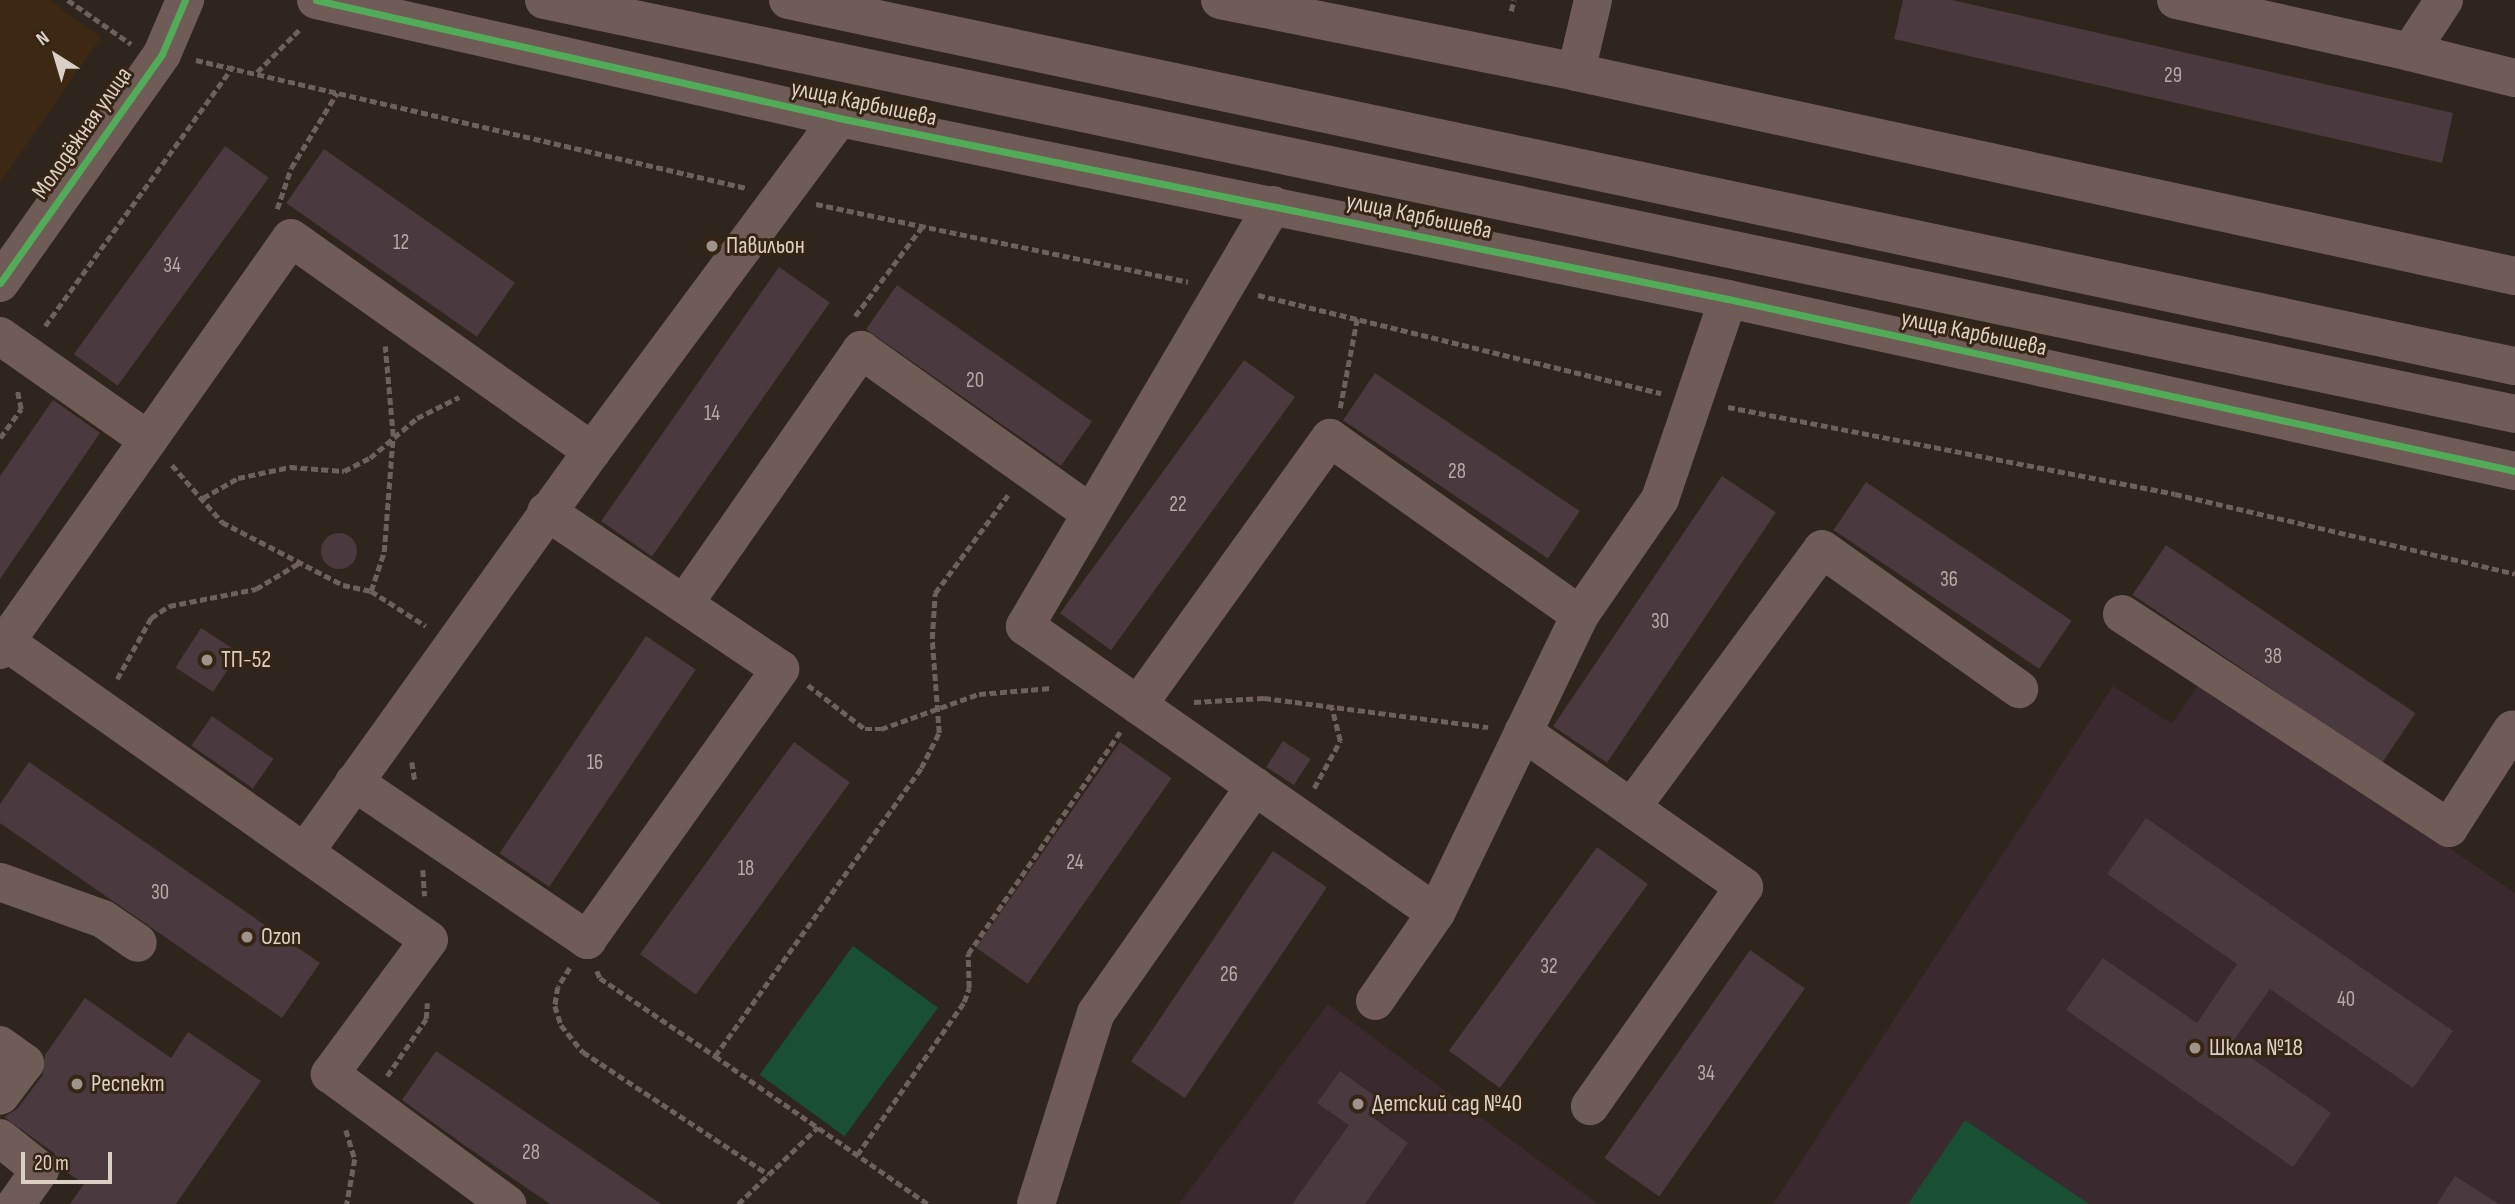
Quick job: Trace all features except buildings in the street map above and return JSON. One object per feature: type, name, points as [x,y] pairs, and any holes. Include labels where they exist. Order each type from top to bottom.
[{"type":"street","name":"Молодёжная улица","points":[[0,282],[162,54],[185,0]]},
{"type":"street","name":"улица Карбышева","points":[[544,0],[2515,414]]},
{"type":"street","points":[[788,0],[2515,366]]},
{"type":"street","points":[[1220,0],[1576,72],[2515,276]]},
{"type":"street","points":[[1576,72],[1593,0]]},
{"type":"street","points":[[2176,0],[2410,51],[2515,78]]},
{"type":"street","points":[[2410,51],[2444,0]]},
{"type":"street","name":"улица Карбышева","points":[[310,13],[1273,205],[1728,299],[2515,471]]},
{"type":"street","points":[[306,850],[546,511],[839,118]]},
{"type":"street","points":[[1273,205],[1089,512],[1025,626],[1436,913]]},
{"type":"street","points":[[507,1204],[330,1074],[429,940],[306,850],[102,709],[3,645],[290,238],[592,451]]},
{"type":"street","points":[[1375,1002],[1436,913],[1580,615],[1660,499],[1728,299]]},
{"type":"street","points":[[12,345],[148,440]]},
{"type":"street","points":[[684,604],[861,351],[1089,512]]},
{"type":"street","points":[[1138,705],[1330,439],[1580,615]]},
{"type":"street","points":[[354,782],[587,940],[780,668],[546,511]]},
{"type":"street","points":[[1632,807],[1822,549],[2019,689]]},
{"type":"street","points":[[2122,614],[2449,828],[2514,729]]},
{"type":"street","points":[[1523,732],[1744,887],[1590,1106]]},
{"type":"street","points":[[1037,1204],[1097,1013],[1255,786]]},
{"type":"street","points":[[0,882],[103,919],[138,943]]},
{"type":"street","points":[[0,1045],[25,1063],[0,1096]]},
{"type":"street","points":[[0,1138],[40,1170],[16,1204]]},
{"type":"path","points":[[1511,11],[1514,0]]},
{"type":"path","points":[[256,72],[310,13]]},
{"type":"path","points":[[0,438],[21,409],[12,373],[12,345],[233,66],[337,93],[921,228],[1223,289],[1694,400],[2175,494],[2515,574]]},
{"type":"path","points":[[290,238],[279,219],[279,193],[337,93]]},
{"type":"path","points":[[861,351],[849,332],[853,318],[921,228]]},
{"type":"path","points":[[371,591],[384,552],[393,436],[383,336],[372,296]]},
{"type":"path","points":[[1330,439],[1345,390],[1357,319]]},
{"type":"path","points":[[203,498],[237,478],[290,467],[344,471],[370,458],[393,436],[449,400],[499,385]]},
{"type":"path","points":[[148,440],[222,522],[343,585],[371,591],[453,643]]},
{"type":"path","points":[[715,1056],[921,768],[939,733],[932,639],[935,593],[1028,469]]},
{"type":"path","points":[[102,709],[151,618],[192,599],[256,589],[299,563]]},
{"type":"path","points":[[780,668],[827,695],[865,729],[881,729],[938,708],[1014,688],[1060,690]]},
{"type":"path","points":[[857,1155],[964,1002],[969,988],[968,954],[1138,705],[1264,698],[1523,732]]},
{"type":"path","points":[[1296,815],[1334,757],[1340,741],[1332,708]]},
{"type":"path","points":[[587,940],[600,978],[928,1204]]},
{"type":"path","points":[[587,940],[558,987],[555,1006],[562,1025],[583,1052],[768,1174]]},
{"type":"path","points":[[344,1123],[355,1159],[347,1204]]},
{"type":"path","points":[[738,1204],[818,1128]]},
{"type":"shaded area","points":[[0,0],[49,0],[101,37],[0,183]]},
{"type":"shaded area","name":"Школа №18","points":[[2202,679],[2515,893],[2515,1204],[1773,1204],[2113,686],[2172,724]]},
{"type":"shaded area","name":"Детский сад №40","points":[[1328,1004],[1598,1204],[1179,1204]]},
{"type":"green space","points":[[853,946],[938,1008],[844,1136],[760,1075]]},
{"type":"green space","points":[[1965,1120],[2089,1204],[1908,1204]]},
{"type":"cycle path","points":[[0,283],[162,54],[185,0]]},
{"type":"cycle path","points":[[316,0],[839,118],[1728,299],[2515,471]]},
{"type":"place","name":"Павильон","points":[[712,246]]},
{"type":"place","name":"ТП-52","points":[[207,660]]},
{"type":"place","name":"Ozon","points":[[247,937]]},
{"type":"place","name":"Школа №18","points":[[2195,1048]]},
{"type":"place","name":"Респект","points":[[77,1084]]},
{"type":"place","name":"Детский сад №40","points":[[1358,1104]]}]
